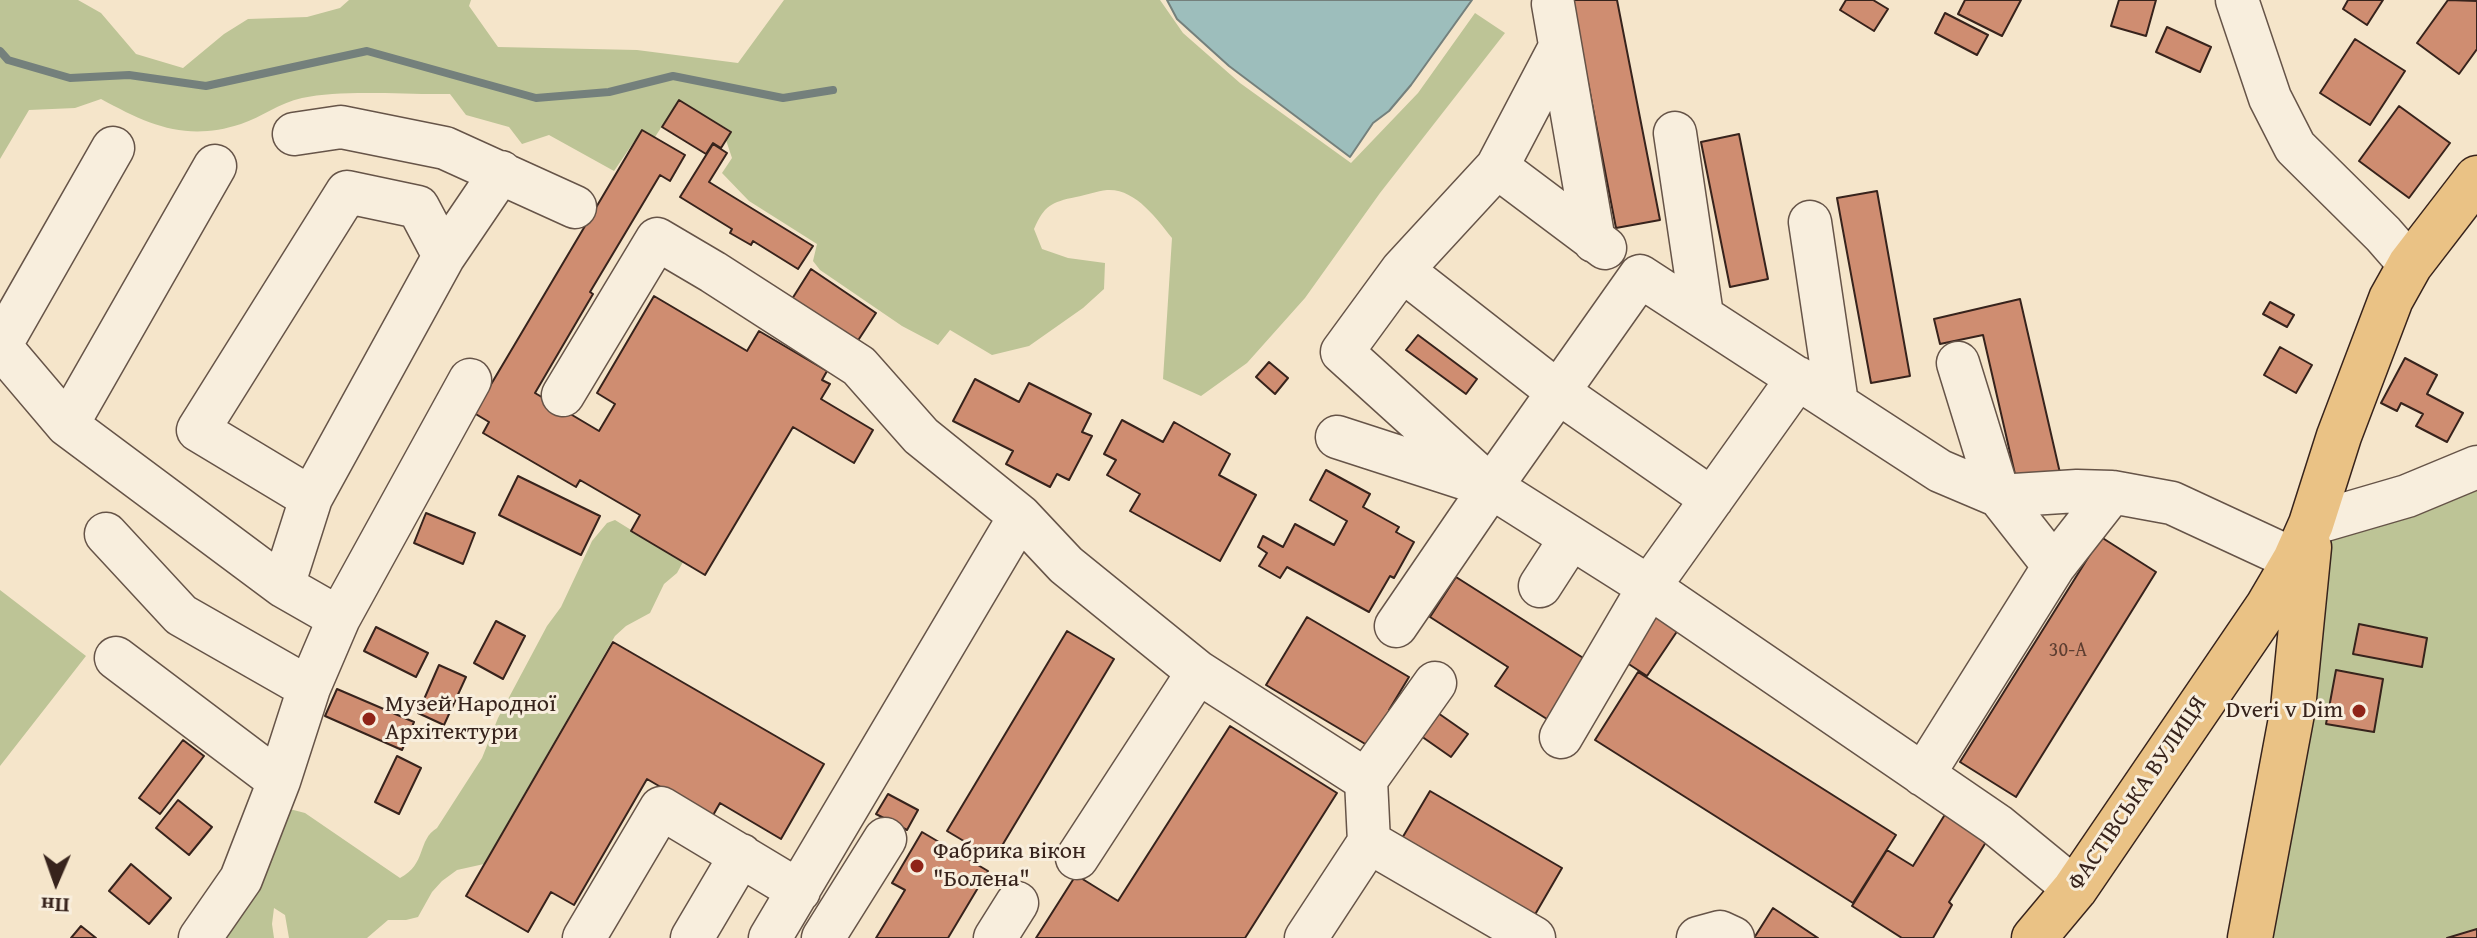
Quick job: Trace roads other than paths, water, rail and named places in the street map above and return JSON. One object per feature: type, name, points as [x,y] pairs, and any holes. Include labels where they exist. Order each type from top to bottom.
[{"type":"main road","name":"ФАСТІВСЬКА ВУЛИЦЯ","points":[[2034,938],[2075,889],[2268,606],[2303,542],[2391,299],[2410,265],[2477,178]]},
{"type":"main road","name":"ФАСТІВСЬКА ВУЛИЦЯ","points":[[2250,938],[2293,708],[2303,542]]},
{"type":"street","points":[[2237,0],[2270,98],[2295,147],[2410,265]]},
{"type":"street","points":[[1553,4],[1594,241]]},
{"type":"street","points":[[1560,47],[1497,167],[1402,270],[1342,352],[1491,487],[1649,587],[1997,825],[2075,889]]},
{"type":"street","points":[[294,134],[341,127],[445,148],[575,207]]},
{"type":"street","points":[[1675,133],[1702,315]]},
{"type":"street","points":[[113,148],[0,346],[67,425],[283,586],[339,618]]},
{"type":"street","points":[[67,425],[215,166]]},
{"type":"street","points":[[1497,167],[1640,276],[1940,471],[1999,496],[2112,492],[2172,503],[2303,542],[2477,467]]},
{"type":"street","points":[[283,586],[311,498],[444,256],[501,172]]},
{"type":"street","points":[[311,498],[198,430],[347,192],[418,207],[444,256]]},
{"type":"street","points":[[1810,222],[1837,403]]},
{"type":"street","points":[[563,395],[664,226],[713,272],[859,366],[921,436],[1020,516],[1066,565],[1198,672],[1366,780]]},
{"type":"street","points":[[1402,270],[1558,392],[1712,499]]},
{"type":"street","points":[[1396,626],[1640,276]]},
{"type":"street","points":[[1958,363],[1999,496],[2054,566]]},
{"type":"street","points":[[1561,737],[1649,587],[1798,378]]},
{"type":"street","points":[[200,938],[241,879],[279,781],[309,688],[339,618],[470,380]]},
{"type":"street","points":[[1337,437],[1491,487]]},
{"type":"street","points":[[1923,775],[2054,566],[2112,492]]},
{"type":"street","points":[[770,938],[1020,516]]},
{"type":"street","points":[[106,534],[181,615],[309,688]]},
{"type":"street","points":[[1540,586],[1571,538]]},
{"type":"street","points":[[116,658],[279,781]]},
{"type":"street","points":[[1077,858],[1198,672]]},
{"type":"street","points":[[1306,938],[1369,842],[1366,780],[1435,683]]},
{"type":"street","points":[[584,938],[661,808],[799,891]]},
{"type":"street","points":[[823,938],[885,839]]},
{"type":"street","points":[[1369,842],[1534,938]]},
{"type":"street","points":[[692,938],[741,855]]},
{"type":"street","points":[[995,938],[1017,903]]},
{"type":"street","points":[[1698,938],[1720,932],[1733,938]]},
{"type":"water","points":[[1167,0],[1472,0],[1411,85],[1389,111],[1373,123],[1350,157],[1229,66],[1177,19]]},
{"type":"waterway","points":[[0,51],[8,60],[70,78],[129,75],[206,86],[367,51],[536,98],[609,92],[673,76],[783,98],[833,90]]},
{"type":"place","name":"Dveri v Dim","points":[[2359,711]]},
{"type":"place","name":"Музей Народної Архітектури","points":[[369,719]]},
{"type":"place","name":"Фабрика вікон \"Болена\"","points":[[917,866]]}]
